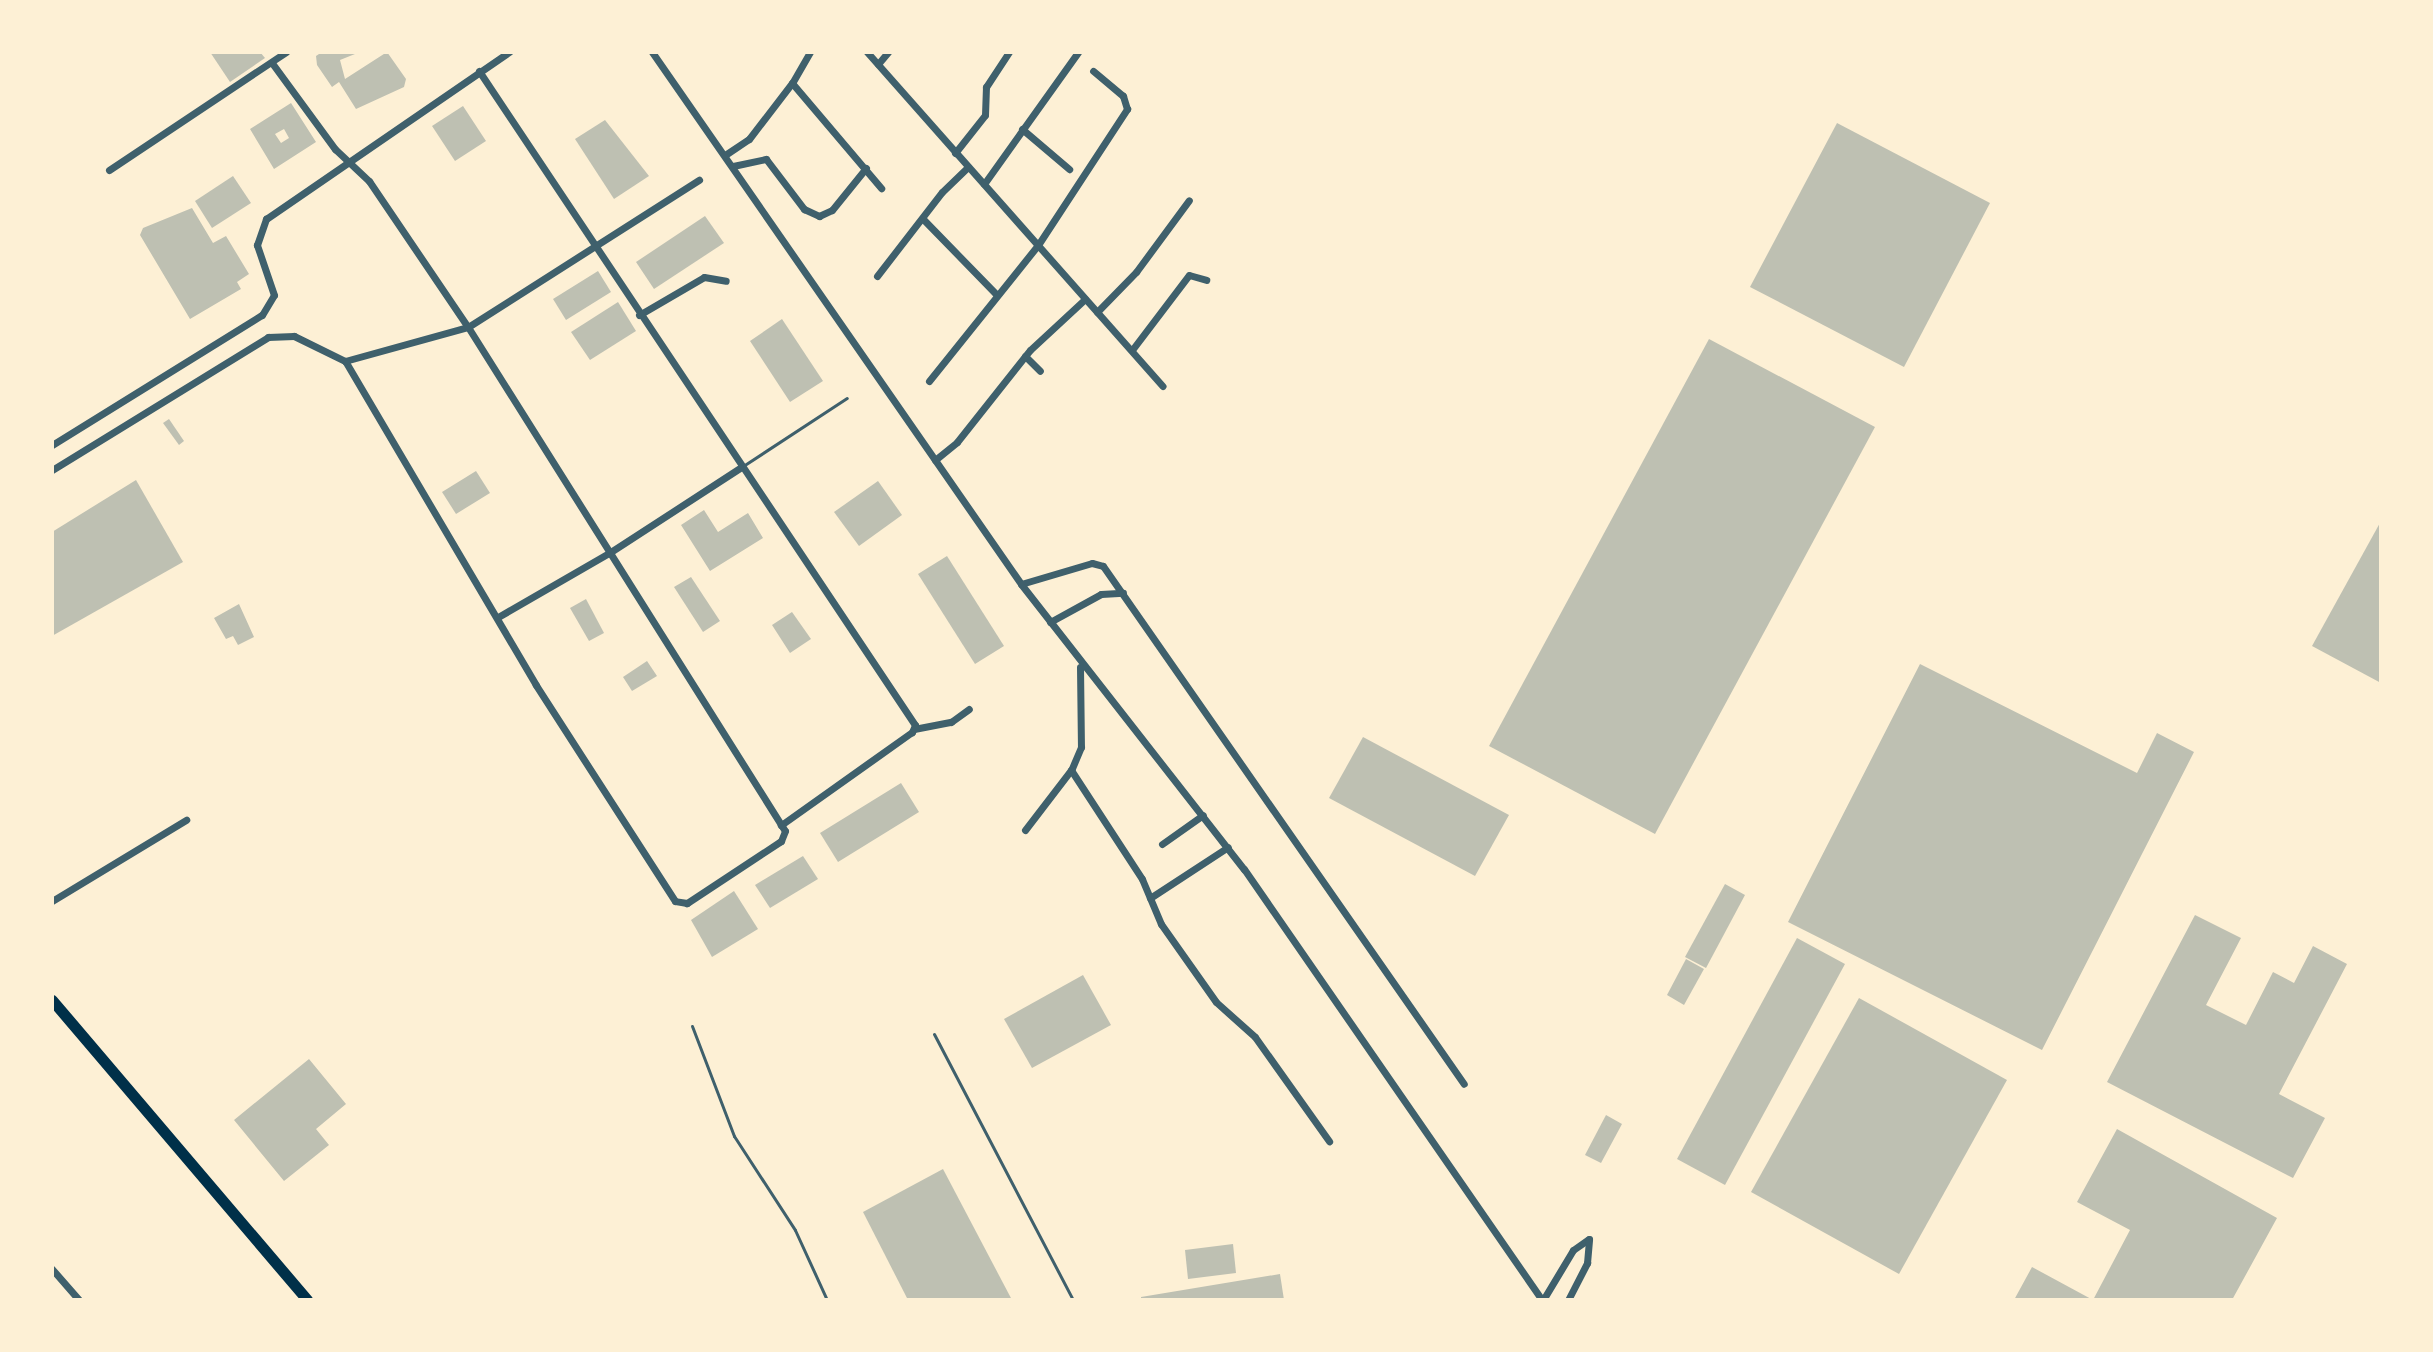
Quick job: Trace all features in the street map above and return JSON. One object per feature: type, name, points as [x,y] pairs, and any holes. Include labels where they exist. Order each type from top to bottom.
[{"type":"highway","points":[[52,1000],[307,1300]]},
{"type":"street","points":[[109,170],[286,52]]},
{"type":"street","points":[[52,445],[262,315],[272,303],[257,245],[260,227],[349,161],[509,52]]},
{"type":"street","points":[[652,52],[1021,584],[1080,665],[1228,847],[1542,1300],[1573,1250],[1589,1239],[1587,1263],[1568,1300]]},
{"type":"street","points":[[725,155],[749,139],[792,83],[810,52]]},
{"type":"street","points":[[867,52],[1163,386]]},
{"type":"street","points":[[878,64],[888,52]]},
{"type":"street","points":[[955,153],[985,115],[986,87],[1009,52]]},
{"type":"street","points":[[984,184],[1078,52]]},
{"type":"street","points":[[52,470],[268,337],[294,336],[345,361],[536,685],[680,903],[781,841],[785,831],[468,327],[369,181],[349,161],[272,63]]},
{"type":"street","points":[[479,71],[914,729]]},
{"type":"street","points":[[929,381],[1038,245],[1127,109],[1123,96],[1093,71]]},
{"type":"street","points":[[792,83],[881,188]]},
{"type":"street","points":[[1022,129],[1069,169]]},
{"type":"street","points":[[733,166],[766,159],[804,209],[819,216],[832,210],[866,168]]},
{"type":"street","points":[[877,276],[968,167]]},
{"type":"street","points":[[345,361],[468,327],[699,180]]},
{"type":"street","points":[[1097,312],[1136,272],[1189,200]]},
{"type":"street","points":[[923,219],[996,294]]},
{"type":"street","points":[[1132,350],[1189,275],[1206,280]]},
{"type":"street","points":[[639,315],[704,277],[726,281]]},
{"type":"street","points":[[935,460],[957,442],[1025,356],[1085,299]]},
{"type":"street","points":[[1025,356],[1040,371]]},
{"type":"street","points":[[498,617],[609,553],[740,468]]},
{"type":"street","points":[[1021,584],[1092,563],[1103,566],[1464,1084]]},
{"type":"street","points":[[1050,622],[1101,594],[1123,593]]},
{"type":"street","points":[[1025,830],[1071,770],[1081,747],[1080,665]]},
{"type":"street","points":[[781,825],[914,729],[951,722],[969,709]]},
{"type":"street","points":[[1071,770],[1150,898],[1161,924],[1216,1002],[1255,1037],[1329,1141]]},
{"type":"street","points":[[1162,844],[1203,815]]},
{"type":"street","points":[[52,901],[186,820]]},
{"type":"street","points":[[1150,898],[1228,847]]},
{"type":"street","points":[[52,1269],[79,1300]]},
{"type":"lane","points":[[740,468],[847,398]]},
{"type":"lane","points":[[692,1026],[734,1136],[795,1230],[827,1300]]},
{"type":"lane","points":[[934,1034],[1073,1300]]},
{"type":"building","points":[[210,52],[260,52],[265,58],[230,82]]},
{"type":"building","points":[[322,52],[360,52],[340,60],[345,79],[387,52],[406,79],[404,87],[356,109],[339,82],[332,87],[317,65],[316,56]]},
{"type":"building","points":[[291,103],[316,142],[274,169],[250,129]],"holes":[[[284,129],[289,138],[281,143],[275,134]]]},
{"type":"building","points":[[463,106],[486,141],[455,161],[432,126]]},
{"type":"building","points":[[605,120],[649,176],[614,199],[575,139]]},
{"type":"building","points":[[1837,123],[1990,203],[1904,367],[1750,287]]},
{"type":"building","points":[[233,176],[251,203],[212,228],[195,201]]},
{"type":"building","points":[[192,208],[213,243],[226,236],[249,274],[237,282],[241,289],[190,319],[140,235],[143,228]]},
{"type":"building","points":[[705,216],[724,243],[654,289],[636,262]]},
{"type":"building","points":[[598,271],[611,292],[566,320],[553,299]]},
{"type":"building","points":[[618,302],[636,331],[590,360],[571,332]]},
{"type":"building","points":[[782,319],[823,381],[790,402],[750,341]]},
{"type":"building","points":[[1709,339],[1875,427],[1655,834],[1489,746]]},
{"type":"building","points":[[169,419],[184,441],[179,445],[163,423]]},
{"type":"building","points":[[476,471],[490,493],[456,514],[442,492]]},
{"type":"building","points":[[136,480],[183,562],[52,636],[52,532]]},
{"type":"building","points":[[878,481],[902,515],[859,546],[834,512]]},
{"type":"building","points":[[704,510],[718,532],[748,513],[763,538],[710,571],[681,525]]},
{"type":"building","points":[[2381,521],[2381,683],[2312,646]]},
{"type":"building","points":[[947,556],[1004,646],[975,664],[918,574]]},
{"type":"building","points":[[691,577],[720,621],[703,632],[674,587]]},
{"type":"building","points":[[586,599],[604,633],[589,641],[570,608]]},
{"type":"building","points":[[239,604],[254,637],[238,645],[233,636],[226,639],[214,618]]},
{"type":"building","points":[[792,612],[811,639],[790,653],[772,625]]},
{"type":"building","points":[[647,661],[657,676],[632,691],[623,677]]},
{"type":"building","points":[[1920,664],[2137,773],[2157,733],[2194,752],[2042,1050],[1788,922]]},
{"type":"building","points":[[1363,737],[1509,815],[1475,876],[1329,798]]},
{"type":"building","points":[[901,783],[919,812],[838,862],[820,833]]},
{"type":"building","points":[[803,856],[818,879],[770,908],[755,885]]},
{"type":"building","points":[[1725,884],[1745,895],[1706,968],[1685,957]]},
{"type":"building","points":[[734,891],[758,929],[712,957],[691,920]]},
{"type":"building","points":[[2195,915],[2241,938],[2206,1005],[2246,1025],[2273,972],[2294,983],[2313,946],[2347,964],[2279,1094],[2325,1118],[2293,1178],[2107,1082]]},
{"type":"building","points":[[1797,938],[1845,964],[1725,1185],[1677,1159]]},
{"type":"building","points":[[1686,959],[1704,969],[1684,1005],[1667,995]]},
{"type":"building","points":[[1083,975],[1111,1025],[1032,1068],[1004,1019]]},
{"type":"building","points":[[1859,998],[2007,1080],[1899,1274],[1751,1192]]},
{"type":"building","points":[[309,1059],[346,1104],[316,1129],[329,1145],[284,1181],[234,1120]]},
{"type":"building","points":[[1606,1115],[1622,1124],[1601,1163],[1585,1155]]},
{"type":"building","points":[[2117,1129],[2277,1218],[2232,1300],[2093,1300],[2130,1230],[2077,1202]]},
{"type":"building","points":[[943,1169],[1012,1300],[908,1300],[863,1212]]},
{"type":"building","points":[[1233,1244],[1236,1273],[1188,1279],[1185,1250]]},
{"type":"building","points":[[2032,1267],[2093,1300],[2014,1300]]},
{"type":"building","points":[[1280,1274],[1284,1300],[1141,1300],[1141,1297]]}]
